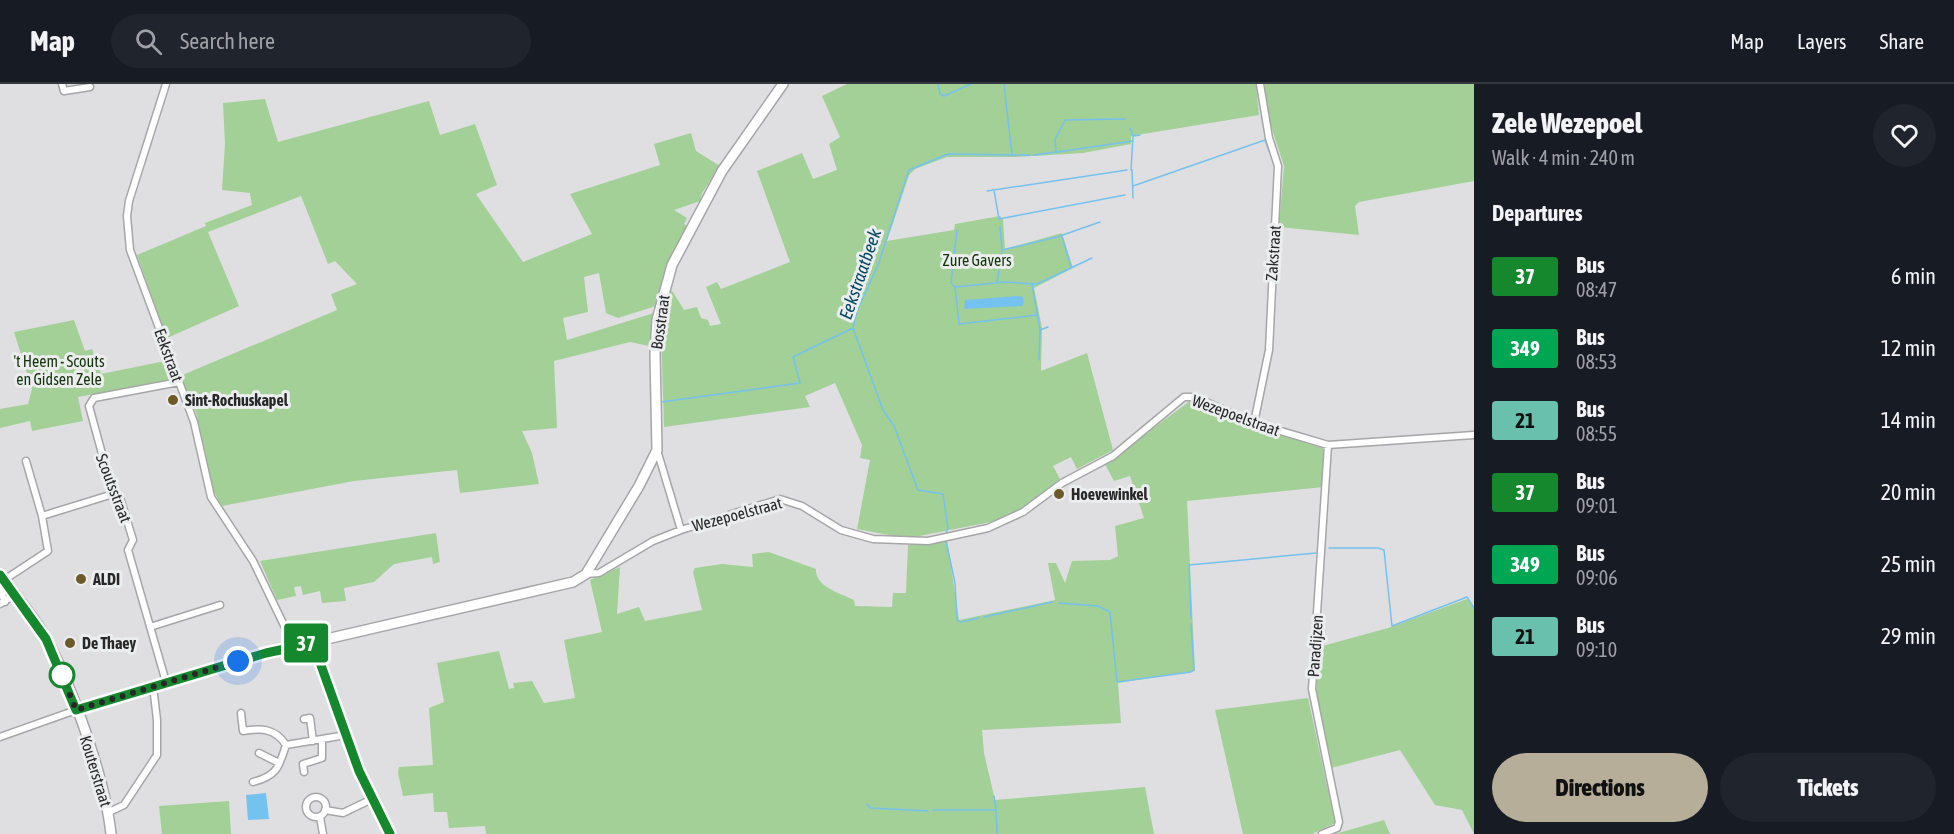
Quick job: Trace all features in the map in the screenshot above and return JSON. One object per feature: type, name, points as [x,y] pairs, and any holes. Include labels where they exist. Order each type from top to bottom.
[{"type":"street","points":[[62,84],[64,91],[90,87]]},
{"type":"street","name":"Eekstraat","points":[[166,84],[133,185],[127,216],[130,250],[194,422],[211,496],[254,561],[294,646]]},
{"type":"street","name":"Bosstraat","points":[[586,574],[639,486],[657,450],[655,354],[657,320],[672,265],[722,171],[783,84]]},
{"type":"street","name":"Zakstraat","points":[[1254,423],[1269,350],[1278,166],[1269,138],[1260,84]]},
{"type":"street","name":"Scoutsstraat","points":[[166,682],[128,550],[133,540],[119,496],[113,494],[96,439],[89,406],[91,400],[179,382]]},
{"type":"street","name":"Wezepoelstraat","points":[[76,710],[153,685],[294,646],[429,613],[573,582],[586,574],[599,573],[653,541],[780,499],[791,500],[853,535],[906,542],[928,541],[1004,523],[1045,497],[1062,483],[1113,456],[1184,397],[1195,397],[1254,423],[1328,445],[1474,435]]},
{"type":"street","name":"Paradijzen","points":[[1322,834],[1337,828],[1338,822],[1312,689],[1328,445]]},
{"type":"street","points":[[657,450],[681,530]]},
{"type":"street","points":[[15,595],[3,603],[1,582],[48,551],[42,516],[26,461]]},
{"type":"street","points":[[42,516],[113,494]]},
{"type":"street","name":"Kouterstraat","points":[[1,582],[15,595],[46,639],[76,710],[109,812],[111,834]]},
{"type":"street","points":[[150,627],[220,605]]},
{"type":"street","points":[[313,643],[346,735],[372,799],[390,834]]},
{"type":"street","points":[[109,812],[124,805],[157,755],[157,720],[153,685]]},
{"type":"street","points":[[0,737],[76,710]]},
{"type":"street","points":[[242,713],[243,731],[267,729],[282,739],[286,745]]},
{"type":"street","points":[[310,718],[313,741]]},
{"type":"street","points":[[286,745],[346,735]]},
{"type":"street","points":[[304,771],[302,761],[322,758],[322,739]]},
{"type":"street","points":[[253,782],[271,777],[286,745]]},
{"type":"street","points":[[259,753],[279,763]]},
{"type":"street","points":[[320,816],[308,813],[308,802],[320,798],[326,804],[320,816],[323,834]]},
{"type":"street","points":[[325,810],[343,813],[372,799]]},
{"type":"green space","name":"Zure Gavers","points":[[847,84],[1256,84],[1259,115],[1131,136],[1131,144],[1083,153],[1015,157],[947,157],[915,169],[909,175],[887,241],[954,230],[955,224],[1000,216],[1003,219],[1005,249],[1062,233],[1073,268],[1034,288],[1042,328],[1041,371],[1087,353],[1113,450],[1077,469],[1071,457],[1053,466],[1060,479],[1025,507],[1001,520],[919,536],[894,536],[857,529],[870,460],[860,458],[862,445],[835,383],[805,396],[810,407],[664,427],[661,331],[669,290],[673,292],[684,310],[697,307],[701,318],[708,320],[710,326],[721,324],[706,287],[717,282],[721,289],[790,262],[757,171],[802,153],[813,179],[837,170],[829,144],[840,137],[822,96]]},
{"type":"green space","points":[[1264,84],[1474,84],[1474,181],[1359,202],[1355,206],[1359,235],[1279,227],[1284,166],[1269,120]]},
{"type":"green space","points":[[265,99],[278,142],[429,101],[440,135],[475,124],[497,185],[476,194],[523,262],[592,234],[570,194],[660,165],[654,144],[691,133],[696,151],[720,166],[702,193],[700,201],[674,210],[687,218],[684,224],[689,227],[667,266],[656,306],[618,318],[606,313],[599,273],[584,277],[588,312],[563,318],[567,340],[654,313],[649,346],[630,342],[554,361],[557,428],[522,431],[532,453],[539,484],[460,493],[457,470],[354,481],[222,506],[214,492],[197,415],[180,376],[337,310],[331,294],[357,284],[335,261],[328,264],[301,196],[208,232],[239,306],[167,338],[137,255],[206,226],[205,223],[252,205],[250,193],[222,190],[225,144],[223,103]]},
{"type":"green space","name":"'t Heem - Scouts en Gidsen Zele","points":[[74,320],[85,351],[92,349],[101,374],[165,361],[172,379],[78,397],[83,421],[32,431],[30,421],[0,428],[0,409],[28,404],[32,389],[14,332]]},
{"type":"green space","points":[[1190,401],[1257,427],[1323,448],[1323,487],[1187,501],[1195,671],[1118,683],[1121,723],[982,730],[984,753],[995,800],[1145,787],[1154,834],[486,834],[485,826],[449,828],[447,812],[434,812],[433,793],[403,796],[398,773],[399,767],[433,765],[429,708],[444,702],[437,663],[499,651],[509,689],[514,688],[513,683],[532,681],[544,703],[575,698],[564,640],[602,632],[590,580],[620,567],[617,614],[639,607],[645,621],[702,610],[693,572],[695,568],[722,564],[753,567],[752,554],[769,552],[816,569],[824,585],[854,600],[855,606],[892,607],[893,593],[906,593],[908,545],[947,540],[959,620],[1055,600],[1048,563],[1056,563],[1065,583],[1072,561],[1110,560],[1118,556],[1115,526],[1144,518],[1130,476],[1114,481],[1105,464]]},
{"type":"green space","points":[[436,533],[440,562],[433,564],[432,557],[394,564],[374,582],[344,588],[346,601],[322,603],[320,591],[303,595],[301,586],[294,587],[296,596],[277,600],[260,561]]},
{"type":"green space","points":[[1467,599],[1474,607],[1474,834],[1462,810],[1435,805],[1400,750],[1331,768],[1316,700],[1319,647],[1388,628]]},
{"type":"green space","points":[[1308,698],[1335,823],[1312,834],[1243,834],[1215,710]]},
{"type":"green space","points":[[229,801],[231,834],[162,834],[159,806]]},
{"type":"green space","points":[[1384,820],[1390,834],[1335,834]]},
{"type":"water","points":[[1023,297],[1022,306],[964,309],[965,300]]},
{"type":"water","points":[[266,793],[269,819],[248,820],[246,795]]},
{"type":"waterway","name":"Eekstraatbeek","points":[[938,84],[940,94],[944,96],[971,84]]},
{"type":"waterway","name":"Eekstraatbeek","points":[[946,533],[948,528],[943,494],[918,490],[894,426],[883,410],[853,328],[857,311],[878,265],[909,170],[948,154],[1012,155],[1004,84]]},
{"type":"waterway","points":[[1034,155],[1056,152],[1055,139],[1065,120],[1125,119]]},
{"type":"waterway","points":[[1130,128],[1133,136]]},
{"type":"waterway","points":[[1131,170],[1133,136],[1140,135]]},
{"type":"waterway","points":[[1133,186],[1265,140],[1269,151]]},
{"type":"waterway","points":[[1057,152],[1133,141]]},
{"type":"waterway","points":[[1013,155],[1030,155]]},
{"type":"waterway","points":[[987,191],[1127,170]]},
{"type":"waterway","points":[[1132,170],[1133,198]]},
{"type":"waterway","points":[[994,190],[999,219],[1125,195]]},
{"type":"waterway","points":[[1002,250],[1057,237],[1100,222]]},
{"type":"waterway","points":[[997,283],[1002,250],[1000,227]]},
{"type":"waterway","points":[[955,287],[951,283],[957,230]]},
{"type":"waterway","points":[[1062,237],[1071,267]]},
{"type":"waterway","points":[[1038,315],[959,324],[955,287],[1005,282],[1037,284],[1092,258]]},
{"type":"waterway","points":[[1032,284],[1040,330],[1039,360]]},
{"type":"waterway","points":[[1040,330],[1048,327]]},
{"type":"waterway","points":[[661,402],[800,383],[793,357],[853,328]]},
{"type":"waterway","name":"Eekstraatbeek","points":[[946,541],[955,583],[957,620],[961,622],[979,618]]},
{"type":"waterway","name":"Eekstraatbeek","points":[[1329,548],[1384,550],[1392,626],[1467,597],[1474,608]]},
{"type":"waterway","name":"Eekstraatbeek","points":[[1191,619],[1189,565],[1316,553]]},
{"type":"waterway","name":"Eekstraatbeek","points":[[984,617],[1052,602]]},
{"type":"waterway","name":"Eekstraatbeek","points":[[1059,603],[1098,606],[1110,612],[1117,682],[1194,670],[1191,624]]},
{"type":"waterway","points":[[994,796],[996,810]]},
{"type":"waterway","points":[[867,804],[871,808],[928,811]]},
{"type":"waterway","points":[[933,810],[996,810],[997,834]]},
{"type":"bus line","name":"37","points":[[0,575],[29,612],[46,639],[76,710],[241,660],[313,643],[359,771],[390,834]]},
{"type":"place","name":"Sint-Rochuskapel","points":[[173,400]]},
{"type":"place","name":"Hoevewinkel","points":[[1059,494]]},
{"type":"place","name":"ALDI","points":[[81,579]]},
{"type":"place","name":"De Thaey","points":[[70,643]]},
{"type":"route","points":[[62,675],[76,710],[238,661]]}]
